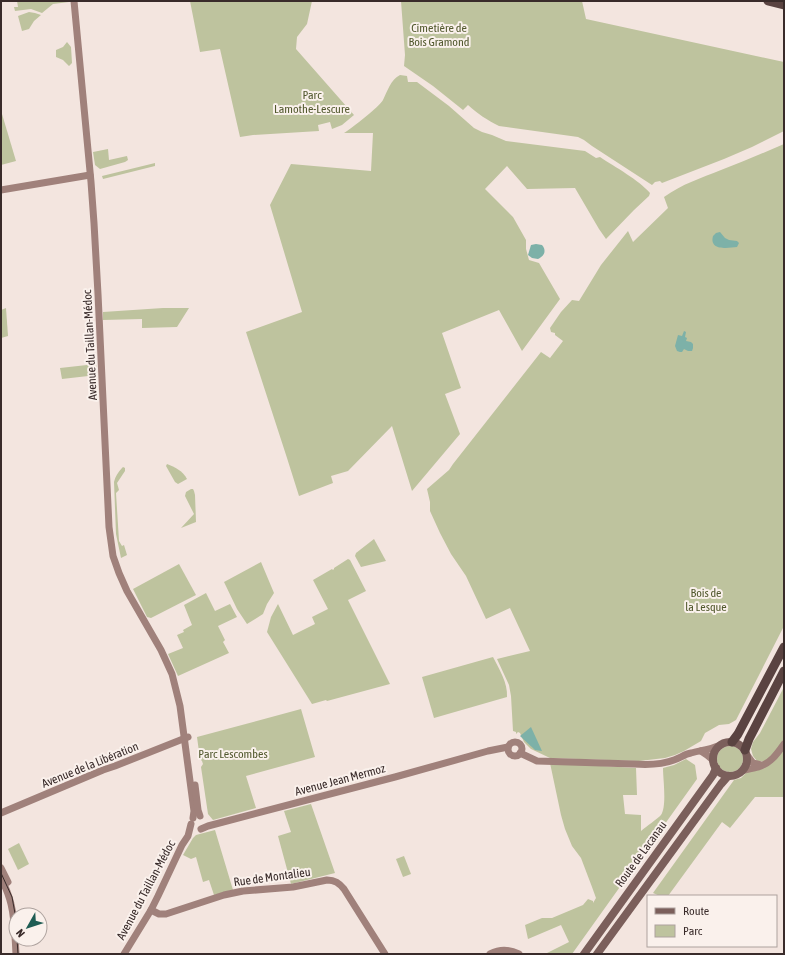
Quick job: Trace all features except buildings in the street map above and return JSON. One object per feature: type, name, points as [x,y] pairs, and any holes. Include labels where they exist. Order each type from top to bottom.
[{"type":"highway","points":[[768,1],[783,5]]},
{"type":"highway","points":[[732,742],[738,734],[784,647]]},
{"type":"highway","points":[[746,753],[749,739],[784,671]]},
{"type":"main road","points":[[714,764],[719,772],[728,776],[742,772],[747,764],[746,753],[740,744],[727,742],[718,746]]},
{"type":"main road","name":"Route de Lacanau","points":[[584,954],[713,775],[714,753],[718,746]]},
{"type":"main road","name":"Route de Lacanau","points":[[597,954],[728,776]]},
{"type":"street","name":"Avenue du Taillan-Médoc","points":[[74,1],[90,175],[98,294],[109,528],[113,556],[124,585],[161,650],[180,690],[198,810],[197,820],[182,845],[151,910],[124,954]]},
{"type":"street","points":[[1,190],[90,175]]},
{"type":"street","name":"Avenue de la Libération","points":[[1,814],[103,770],[186,738]]},
{"type":"street","points":[[516,742],[520,745],[521,751],[518,755],[514,756],[508,750],[512,743],[516,742]]},
{"type":"street","points":[[742,772],[747,769],[757,768],[766,763],[775,756],[784,744]]},
{"type":"street","points":[[521,751],[537,756],[541,760],[654,765],[671,761],[691,753],[709,750],[718,746]]},
{"type":"street","name":"Avenue Jean Mermoz","points":[[199,829],[395,778],[475,755],[508,750]]},
{"type":"street","points":[[701,751],[707,755],[714,764]]},
{"type":"street","points":[[746,753],[753,762],[761,765]]},
{"type":"street","points":[[197,820],[211,826]]},
{"type":"street","points":[[197,820],[204,826],[199,829],[193,828],[197,820]]},
{"type":"street","name":"Avenue du Taillan-Médoc","points":[[188,836],[199,829]]},
{"type":"street","points":[[1,868],[13,893],[16,907]]},
{"type":"street","points":[[1,878],[12,905],[16,954]]},
{"type":"street","name":"Rue de Montalieu","points":[[151,910],[159,914],[166,914],[224,895],[243,891],[293,888],[331,880],[335,881],[344,889],[385,954]]},
{"type":"street","points":[[490,954],[498,950],[510,950],[519,954]]},
{"type":"green space","points":[[17,1],[69,2],[53,4],[42,13],[31,9],[15,11],[14,7],[18,7]]},
{"type":"green space","name":"Parc Lamothe-Lescure","points":[[190,1],[312,1],[307,24],[297,37],[296,49],[354,115],[342,125],[332,129],[330,122],[318,125],[319,131],[240,137],[220,49],[200,52]]},
{"type":"green space","name":"Cimetière de Bois Gramond","points":[[401,1],[582,1],[586,19],[784,62],[784,131],[724,159],[662,183],[660,181],[655,182],[652,185],[578,137],[499,126],[483,117],[468,105],[463,110],[433,86],[404,66],[405,55]]},
{"type":"green space","points":[[29,12],[41,15],[34,21],[29,29],[22,31],[18,16]]},
{"type":"green space","points":[[67,42],[71,47],[72,63],[69,66],[63,60],[56,57],[56,50],[63,47]]},
{"type":"green space","points":[[400,75],[407,76],[408,82],[417,82],[449,106],[474,128],[482,132],[506,141],[585,151],[596,158],[600,157],[620,169],[640,183],[650,193],[649,196],[606,239],[575,188],[527,189],[507,166],[485,189],[513,217],[526,240],[526,249],[529,260],[539,263],[560,299],[522,351],[499,310],[442,333],[461,388],[445,394],[460,434],[412,491],[392,426],[348,471],[331,476],[333,483],[299,496],[246,332],[302,312],[270,205],[291,164],[371,171],[373,133],[344,133],[381,103],[394,79]]},
{"type":"green space","points":[[1,114],[16,161],[1,165]]},
{"type":"green space","name":"Bois de la Lesque","points":[[784,144],[784,626],[736,720],[729,724],[719,725],[705,733],[701,741],[684,751],[665,758],[639,761],[550,758],[531,749],[524,742],[520,733],[518,732],[516,734],[516,732],[513,731],[509,685],[497,659],[530,651],[510,608],[486,619],[466,576],[451,554],[430,511],[430,502],[427,489],[449,470],[541,352],[550,358],[563,341],[555,335],[555,333],[551,332],[550,328],[561,312],[572,300],[579,301],[601,265],[628,231],[633,242],[668,208],[664,197],[678,188]]},
{"type":"green space","points":[[108,149],[109,160],[127,156],[128,160],[100,169],[95,165],[93,152]]},
{"type":"green space","points":[[155,163],[155,166],[103,179],[102,176]]},
{"type":"green space","points":[[6,308],[8,336],[1,338],[1,310]]},
{"type":"green space","points":[[163,308],[189,308],[177,327],[142,328],[142,319],[103,320],[103,312]]},
{"type":"green space","points":[[96,364],[97,375],[62,379],[60,368]]},
{"type":"green space","points":[[167,464],[173,466],[187,479],[178,484],[175,482],[166,466]]},
{"type":"green space","points":[[123,467],[125,468],[125,471],[117,483],[119,490],[116,493],[119,541],[122,546],[124,545],[127,555],[121,558],[116,534],[114,482],[119,471]]},
{"type":"green space","points":[[193,489],[195,495],[196,522],[181,528],[194,514],[185,496],[186,492]]},
{"type":"green space","points":[[374,539],[386,561],[361,567],[355,556],[356,553]]},
{"type":"green space","points":[[348,559],[350,560],[366,591],[348,600],[390,684],[312,704],[267,632],[271,617],[278,604],[293,635],[315,624],[312,617],[328,609],[313,580],[332,569],[333,570]]},
{"type":"green space","points":[[261,562],[274,593],[263,614],[247,624],[237,609],[224,582]]},
{"type":"green space","points":[[179,564],[196,595],[151,618],[147,617],[133,589]]},
{"type":"green space","points":[[206,593],[215,611],[230,604],[237,617],[218,626],[225,640],[223,642],[229,653],[178,676],[168,654],[183,648],[177,635],[184,632],[183,630],[192,625],[184,605]]},
{"type":"green space","points":[[493,657],[505,681],[507,697],[434,718],[422,677]]},
{"type":"green space","points":[[784,687],[784,797],[755,797],[730,828],[722,822],[669,895],[658,895],[653,893],[734,780],[741,778],[747,772],[765,768],[762,761],[757,761],[753,756],[751,749],[753,742],[760,733]]},
{"type":"green space","name":"Parc Lescombes","points":[[301,709],[315,757],[246,776],[256,808],[213,820],[208,814],[201,767],[203,764],[200,759],[197,737]]},
{"type":"green space","points":[[730,746],[739,750],[743,759],[739,768],[730,772],[721,768],[717,759],[721,750]]},
{"type":"green space","points":[[686,759],[695,765],[697,779],[572,954],[545,954],[569,942],[561,925],[528,939],[525,925],[542,918],[552,918],[583,905],[588,899],[593,901],[593,903],[596,898],[581,858],[572,846],[565,829],[550,763],[636,768],[637,795],[623,795],[625,814],[641,815],[641,831],[659,817],[663,811],[663,768],[674,765]]},
{"type":"green space","points":[[311,804],[335,873],[291,884],[278,836],[291,832],[284,811]]},
{"type":"green space","points":[[215,830],[233,890],[214,895],[209,880],[203,882],[196,857],[191,859],[183,855],[196,835]]},
{"type":"green space","points":[[19,843],[29,864],[18,870],[8,849]]},
{"type":"green space","points":[[404,856],[411,874],[403,877],[396,859]]},
{"type":"water","points":[[720,232],[725,238],[737,241],[739,243],[737,247],[720,248],[716,246],[713,241],[713,236]]},
{"type":"water","points":[[531,245],[542,245],[545,251],[538,259],[532,258],[528,255]]},
{"type":"water","points":[[684,331],[686,332],[686,341],[693,344],[692,351],[684,349],[680,352],[677,351],[675,346],[678,335],[682,336]]},
{"type":"water","points":[[531,727],[542,751],[535,750],[520,736]]},
{"type":"tram line","points":[[1,873],[12,897],[14,907]]},
{"type":"tram line","points":[[18,947],[18,954]]}]
